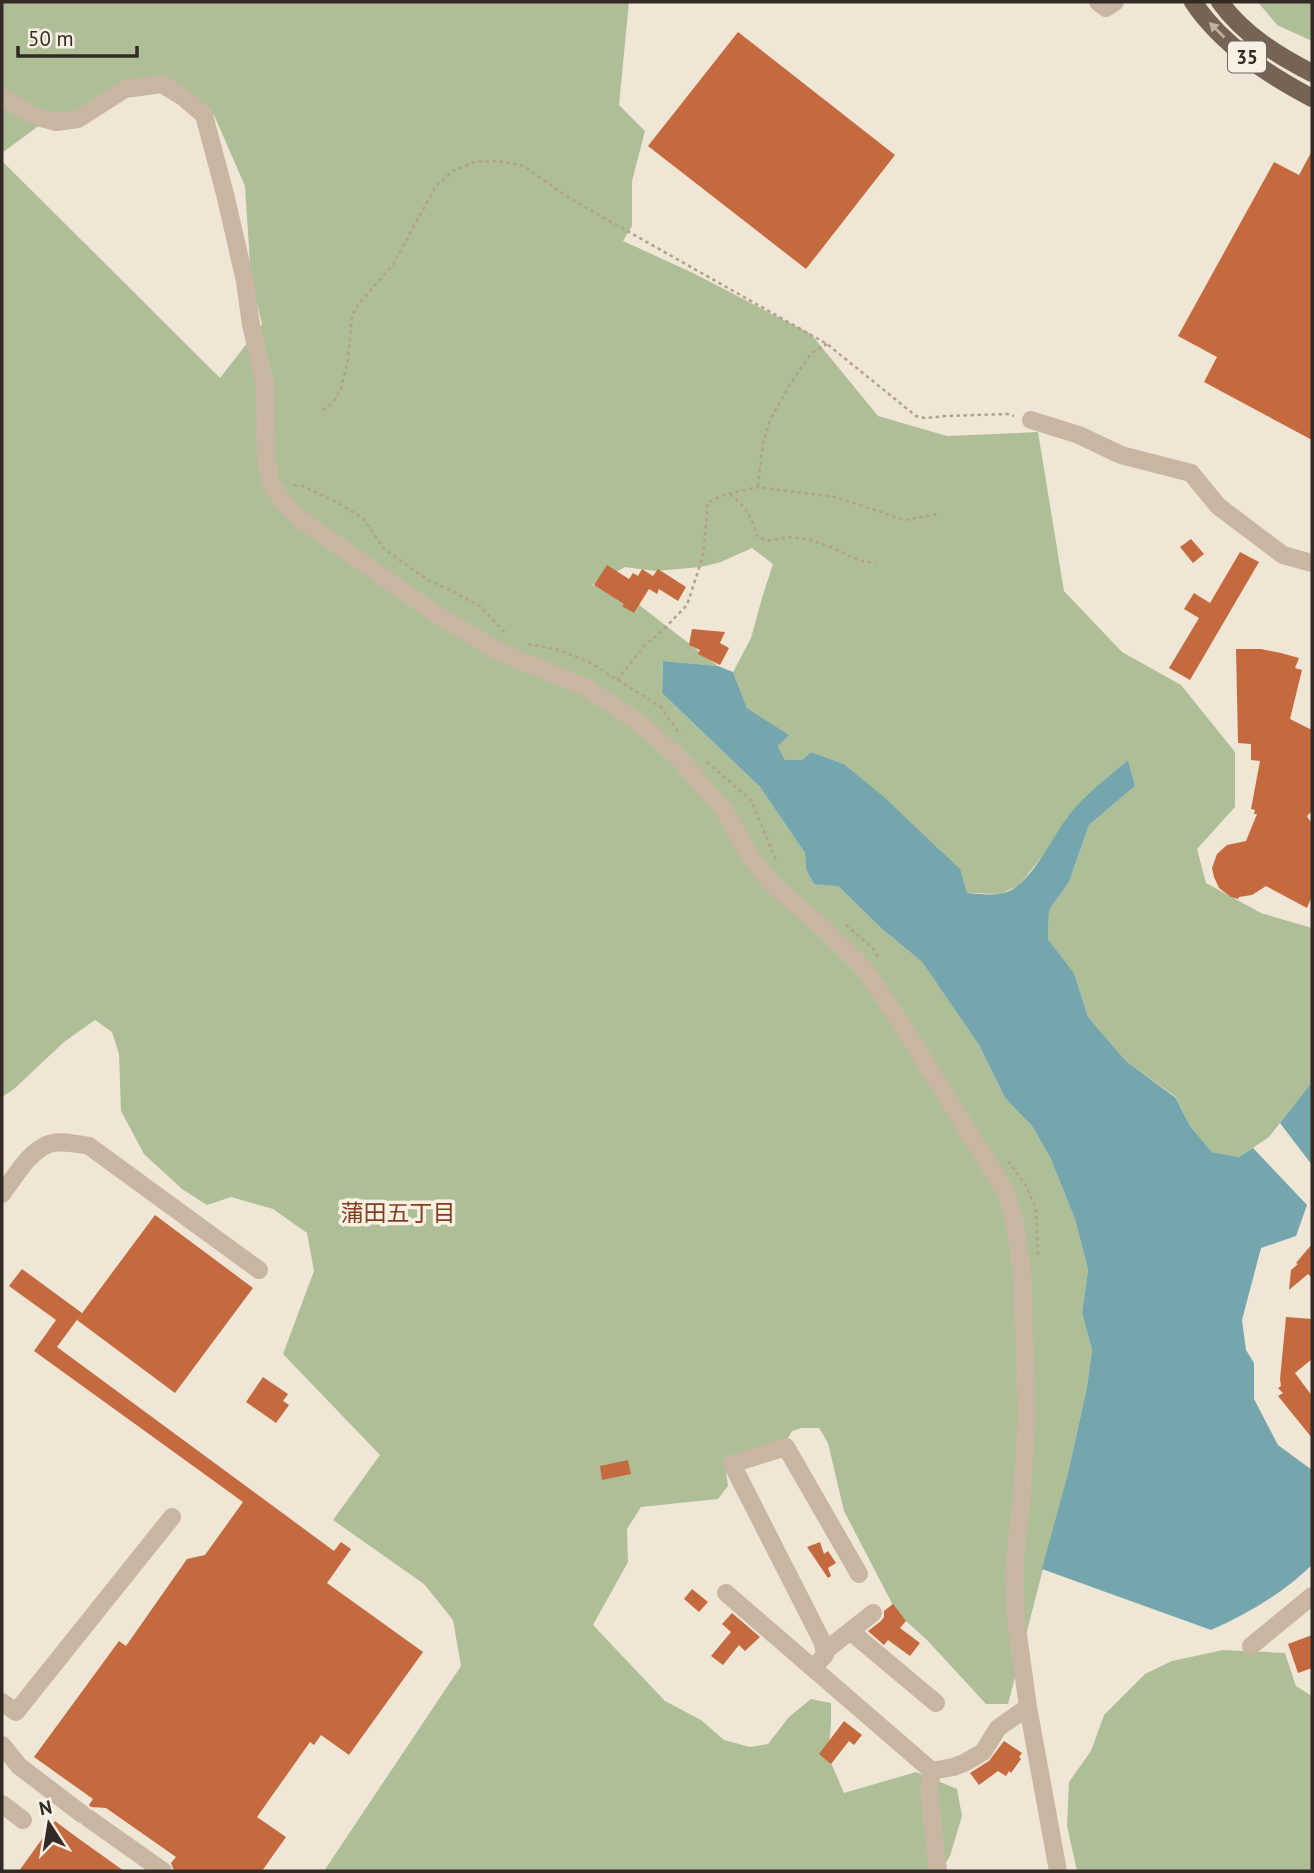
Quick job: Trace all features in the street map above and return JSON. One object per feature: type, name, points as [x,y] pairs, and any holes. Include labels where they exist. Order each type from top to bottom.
[{"type":"main road","name":"35","points":[[1193,2],[1212,26],[1235,48],[1268,73],[1312,98]]},
{"type":"main road","name":"35","points":[[1220,2],[1251,35],[1283,58],[1312,73]]},
{"type":"street","points":[[1098,2],[1106,8],[1115,2]]},
{"type":"street","points":[[2,97],[34,116],[56,122],[78,119],[125,89],[162,84],[204,115],[245,281],[251,325],[265,383],[266,457],[270,482],[284,503],[299,518],[439,616],[500,652],[584,687],[638,722],[679,758],[724,810],[750,856],[773,884],[863,967],[1006,1192],[1015,1222],[1022,1274],[1027,1414],[1013,1573],[1016,1620],[1028,1707],[1058,1871]]},
{"type":"street","points":[[1031,420],[1079,435],[1121,455],[1191,473],[1218,506],[1283,555],[1312,563]]},
{"type":"street","points":[[2,1194],[32,1154],[51,1144],[89,1146],[259,1270]]},
{"type":"street","points":[[813,1668],[825,1655],[823,1643],[732,1464],[786,1447],[859,1574]]},
{"type":"street","points":[[2,1702],[16,1712],[172,1517]]},
{"type":"street","points":[[726,1593],[932,1771]]},
{"type":"street","points":[[1251,1646],[1312,1596]]},
{"type":"street","points":[[825,1651],[873,1613]]},
{"type":"street","points":[[850,1631],[936,1703]]},
{"type":"street","points":[[932,1771],[964,1763],[983,1752],[998,1728],[1028,1707]]},
{"type":"street","points":[[2,1745],[19,1766],[163,1871]]},
{"type":"street","points":[[932,1771],[929,1790],[938,1871]]},
{"type":"street","points":[[2,1804],[23,1819]]},
{"type":"path","points":[[323,410],[333,403],[341,388],[348,360],[352,315],[392,266],[436,186],[453,171],[474,162],[498,160],[524,166],[569,198],[827,344],[916,416],[925,418],[1007,414],[1031,420]]},
{"type":"path","points":[[758,487],[763,443],[771,418],[811,353],[827,344]]},
{"type":"path","points":[[270,482],[303,486],[355,514],[363,520],[384,549],[428,580],[480,606],[513,642]]},
{"type":"path","points":[[617,680],[645,645],[687,605],[704,556],[708,502],[758,487],[835,497],[905,520],[937,514]]},
{"type":"path","points":[[730,494],[744,506],[757,535],[766,541],[789,537],[808,539],[860,561],[876,563]]},
{"type":"path","points":[[525,644],[559,650],[589,662],[660,707],[684,741]]},
{"type":"path","points":[[705,760],[751,800],[775,859]]},
{"type":"path","points":[[839,919],[873,948],[880,960]]},
{"type":"path","points":[[1002,1153],[1025,1184],[1036,1208],[1038,1263]]},
{"type":"green space","points":[[2,2],[629,2],[619,105],[645,131],[632,181],[632,226],[623,241],[693,273],[811,334],[878,416],[947,436],[1038,432],[1064,591],[1122,652],[1181,685],[1235,752],[1235,807],[1197,849],[1206,883],[1261,913],[1312,928],[1312,1082],[1269,1137],[1239,1157],[1212,1152],[1190,1126],[1176,1097],[1126,1061],[1088,1017],[1074,973],[1048,939],[1049,910],[1069,882],[1089,825],[1135,786],[1128,760],[1067,817],[1049,848],[1019,885],[1001,894],[967,893],[939,849],[844,764],[811,752],[802,760],[785,760],[778,746],[788,735],[747,708],[733,672],[751,638],[773,564],[752,548],[721,562],[701,567],[655,571],[625,567],[592,585],[625,594],[718,666],[663,661],[662,693],[760,787],[805,853],[806,869],[838,886],[881,928],[922,962],[979,1045],[1005,1098],[1032,1126],[1050,1157],[1075,1219],[1088,1270],[1082,1313],[1092,1350],[1087,1387],[1068,1473],[1008,1704],[986,1704],[927,1640],[897,1613],[844,1511],[828,1443],[819,1428],[792,1431],[787,1440],[724,1459],[728,1486],[718,1499],[641,1507],[627,1529],[628,1562],[593,1625],[665,1701],[701,1720],[724,1740],[750,1747],[768,1744],[789,1717],[811,1699],[831,1703],[828,1756],[844,1793],[916,1772],[957,1789],[962,1816],[950,1856],[941,1871],[324,1871],[461,1666],[453,1620],[424,1584],[333,1520],[380,1455],[283,1354],[314,1271],[307,1233],[273,1209],[231,1197],[207,1205],[182,1189],[144,1154],[121,1111],[119,1054],[112,1032],[95,1020],[64,1042],[2,1097],[2,161],[220,378],[262,324],[251,279],[245,186],[214,115],[181,88],[162,84],[48,119],[2,153]]},
{"type":"green space","points":[[1258,2],[1312,2],[1312,41],[1277,25]]},
{"type":"green space","points":[[1223,1650],[1285,1653],[1296,1686],[1312,1696],[1312,1871],[1077,1871],[1067,1826],[1069,1782],[1091,1751],[1104,1715],[1145,1674],[1172,1661]]},
{"type":"water","points":[[663,661],[718,666],[733,672],[747,708],[789,735],[778,746],[785,760],[802,760],[811,752],[844,764],[884,797],[960,869],[967,893],[1000,894],[1020,883],[1038,863],[1072,811],[1128,760],[1135,786],[1089,825],[1069,882],[1049,910],[1048,939],[1074,973],[1088,1017],[1126,1061],[1176,1098],[1190,1126],[1212,1152],[1239,1157],[1253,1148],[1307,1205],[1296,1236],[1261,1248],[1242,1320],[1246,1350],[1254,1363],[1254,1399],[1278,1445],[1312,1470],[1312,1565],[1265,1602],[1211,1630],[1042,1569],[1068,1473],[1087,1387],[1092,1350],[1082,1313],[1088,1270],[1075,1219],[1050,1157],[1032,1126],[1005,1098],[979,1045],[922,962],[881,928],[838,886],[814,884],[806,869],[805,853],[760,787],[662,693]]},
{"type":"water","points":[[1312,1082],[1312,1165],[1280,1123]]},
{"type":"building","points":[[738,32],[895,155],[806,269],[648,146]]},
{"type":"building","points":[[1312,151],[1312,440],[1204,382],[1217,357],[1178,336],[1274,162],[1299,175]]},
{"type":"building","points":[[1191,539],[1204,554],[1193,563],[1180,547]]},
{"type":"building","points":[[1240,552],[1259,562],[1190,680],[1169,668],[1199,618],[1184,609],[1194,593],[1210,603]]},
{"type":"building","points":[[607,565],[629,579],[633,573],[638,576],[642,569],[653,576],[658,569],[686,587],[678,601],[659,589],[657,594],[649,589],[634,613],[594,585]]},
{"type":"building","points":[[692,629],[725,632],[720,643],[729,648],[720,665],[698,654],[700,650],[689,645]]},
{"type":"building","points":[[1236,649],[1261,649],[1299,658],[1295,668],[1302,670],[1290,719],[1312,730],[1312,811],[1307,816],[1312,824],[1312,896],[1307,908],[1266,886],[1252,895],[1238,899],[1231,897],[1219,888],[1214,877],[1212,868],[1217,854],[1227,845],[1246,841],[1257,814],[1251,809],[1260,761],[1251,760],[1251,744],[1238,743]]},
{"type":"building","points":[[155,1215],[253,1288],[175,1393],[77,1320]]},
{"type":"building","points":[[1312,1244],[1312,1278],[1308,1274],[1289,1290],[1291,1270]]},
{"type":"building","points":[[22,1269],[82,1313],[57,1347],[334,1551],[341,1542],[351,1549],[327,1583],[423,1652],[349,1755],[321,1735],[314,1745],[310,1742],[257,1817],[286,1837],[262,1871],[174,1871],[171,1863],[176,1857],[106,1808],[91,1807],[89,1805],[93,1799],[34,1757],[119,1641],[126,1646],[187,1559],[205,1555],[243,1502],[34,1351],[56,1320],[9,1286]]},
{"type":"building","points":[[1286,1317],[1312,1319],[1312,1359],[1295,1373],[1312,1396],[1312,1438],[1278,1396],[1283,1393],[1278,1388],[1281,1386]]},
{"type":"building","points":[[263,1377],[288,1394],[283,1401],[289,1405],[276,1423],[246,1402]]},
{"type":"building","points":[[628,1460],[631,1474],[602,1480],[600,1466]]},
{"type":"building","points":[[820,1542],[824,1554],[828,1551],[836,1563],[828,1568],[831,1576],[828,1578],[807,1547]]},
{"type":"building","points":[[692,1589],[708,1602],[699,1612],[684,1599]]},
{"type":"building","points":[[893,1604],[906,1621],[900,1628],[920,1643],[910,1656],[888,1640],[884,1645],[868,1631],[881,1621],[884,1611]]},
{"type":"building","points":[[732,1613],[760,1637],[745,1651],[739,1645],[723,1665],[711,1656],[731,1632],[722,1624]]},
{"type":"building","points":[[1312,1635],[1312,1668],[1298,1673],[1288,1644]]},
{"type":"building","points":[[844,1721],[862,1735],[854,1745],[849,1741],[831,1764],[819,1754]]},
{"type":"building","points":[[1004,1741],[1022,1753],[1019,1757],[1021,1759],[1011,1773],[1009,1771],[1006,1776],[998,1771],[979,1785],[970,1773],[989,1761]]},
{"type":"building","points":[[55,1821],[75,1836],[124,1871],[19,1871]]},
{"type":"district","name":"蒲田五丁目","points":[[398,1212]]}]
